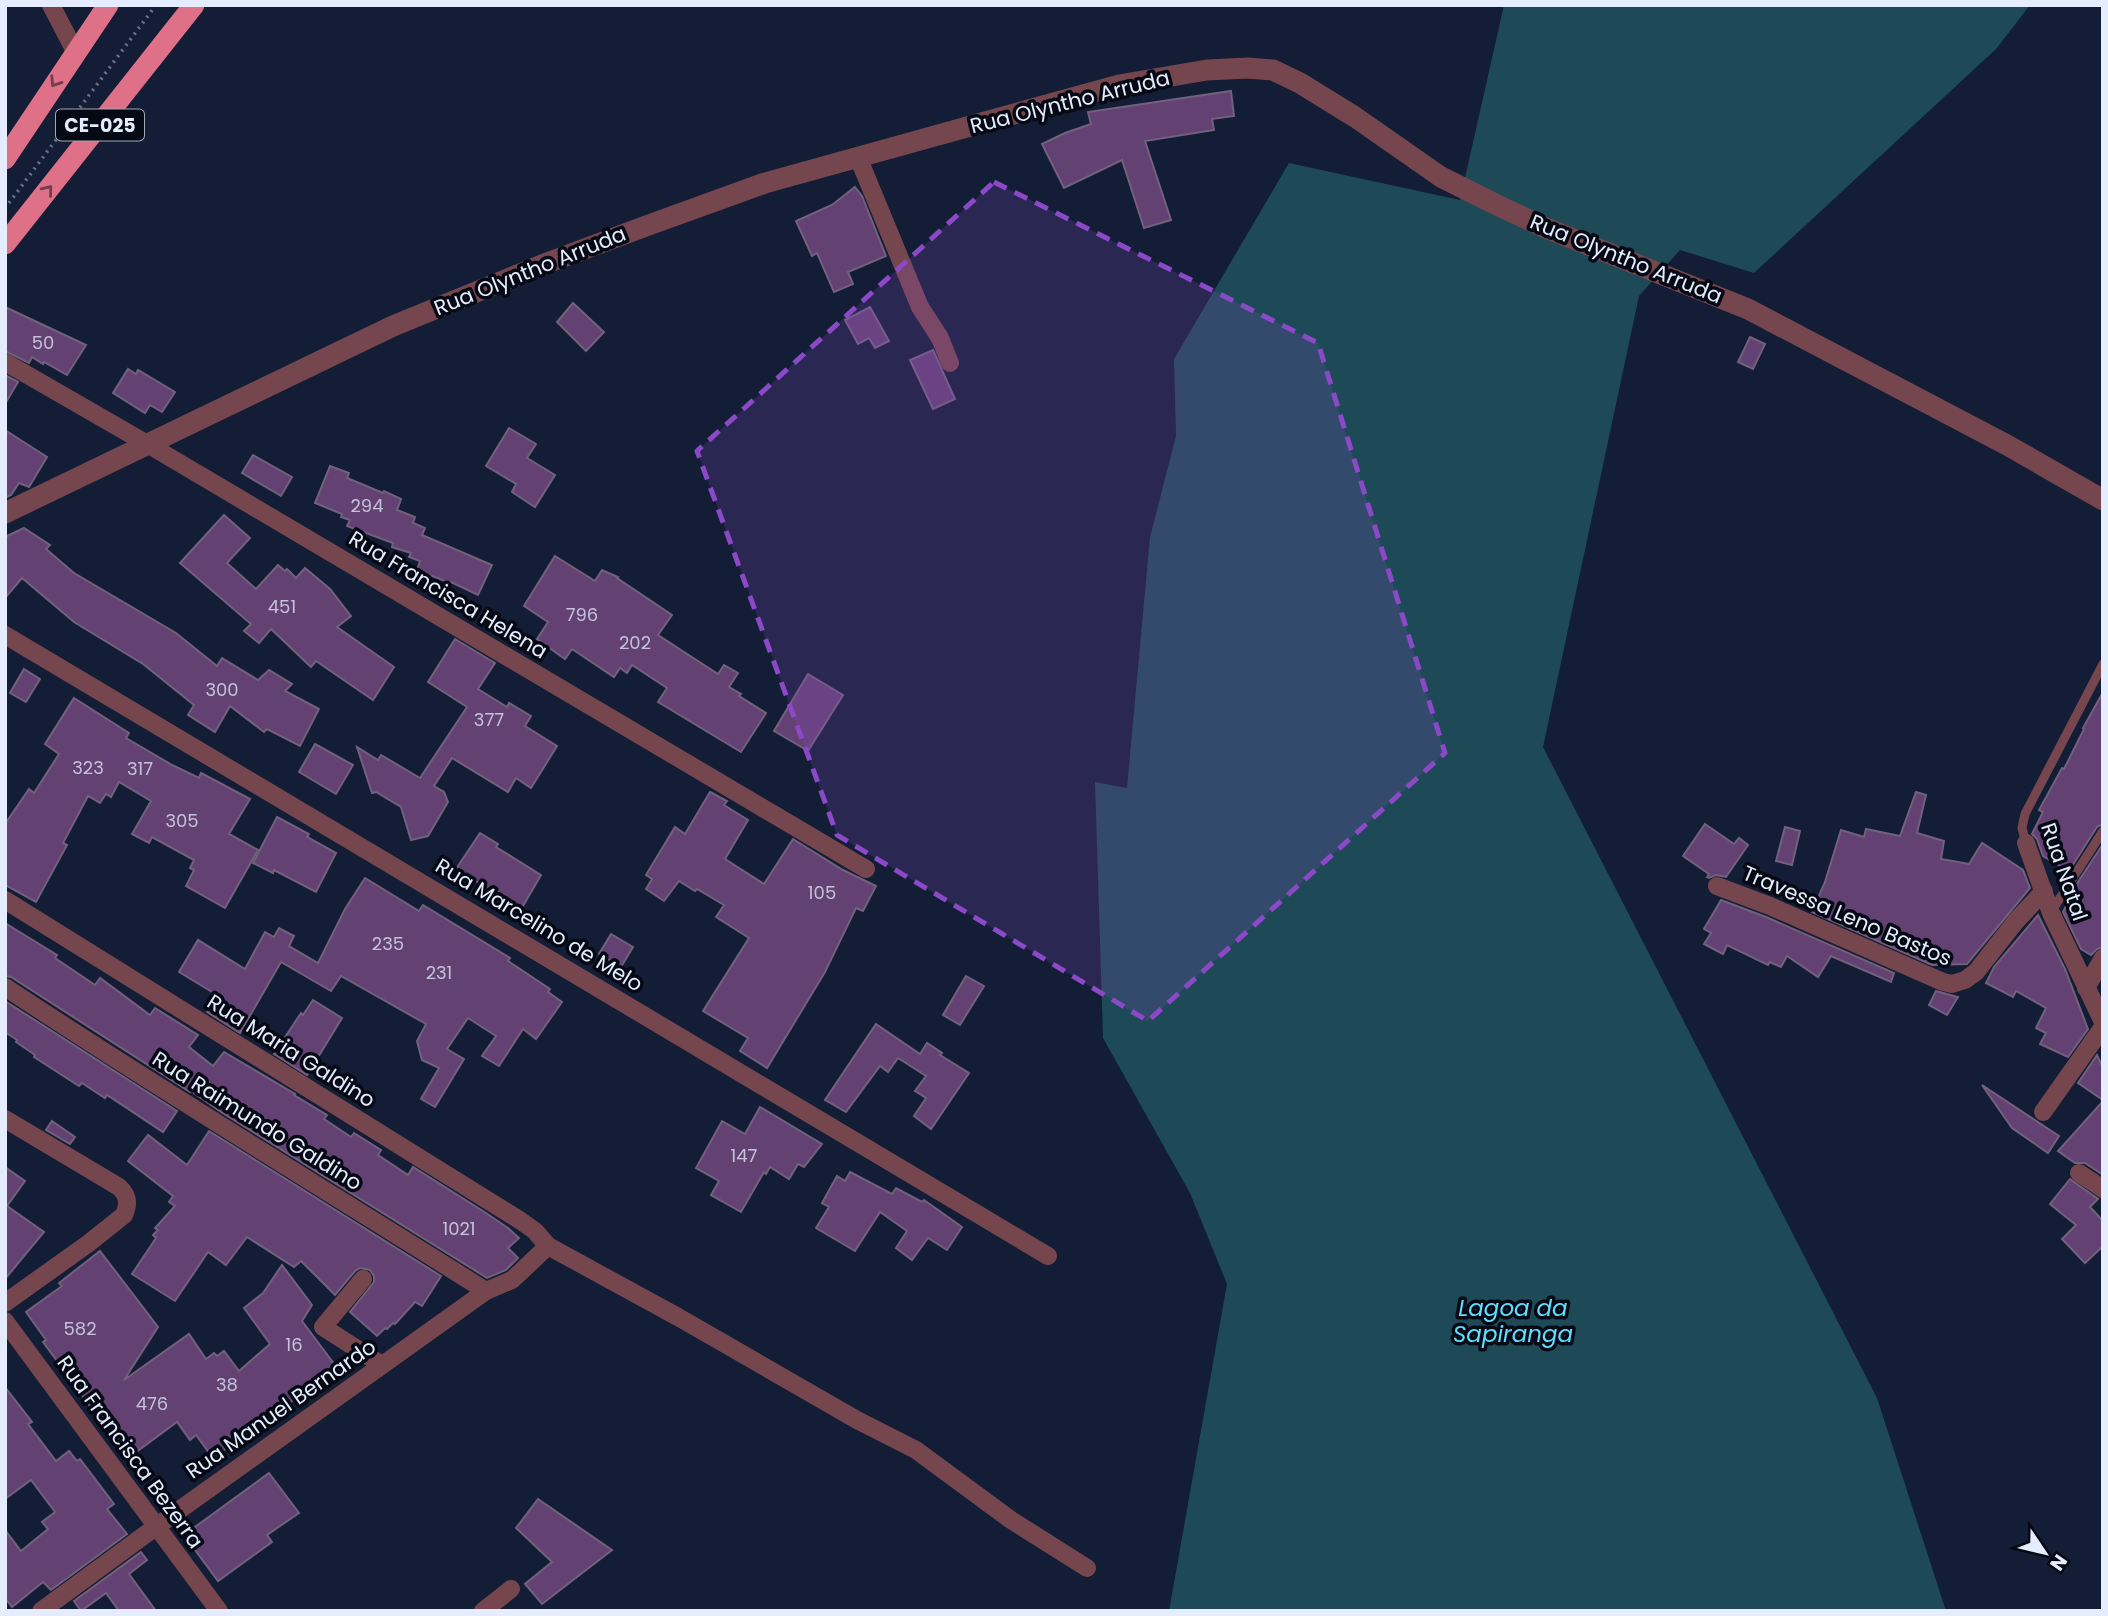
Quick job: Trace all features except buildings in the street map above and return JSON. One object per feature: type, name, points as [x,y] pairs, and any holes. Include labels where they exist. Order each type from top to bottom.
[{"type":"highway","name":"CE-025","points":[[5,159],[108,5]]},
{"type":"highway","name":"CE-025","points":[[5,244],[194,5]]},
{"type":"street","points":[[51,5],[75,51]]},
{"type":"street","name":"Rua Olyntho Arruda","points":[[5,513],[393,326],[547,263],[765,183],[1119,85],[1207,70],[1248,68],[1273,70],[1300,83],[1441,177],[1546,228],[1748,309],[1894,384],[2103,500]]},
{"type":"street","points":[[858,157],[920,307],[940,338],[950,363]]},
{"type":"street","name":"Rua Francisca Helena","points":[[5,362],[866,869]]},
{"type":"street","name":"Rua Marcelino de Melo","points":[[5,635],[1048,1256]]},
{"type":"street","name":"Rua Natal","points":[[2026,843],[2051,912],[2103,1025]]},
{"type":"street","name":"Travessa Leno Bastos","points":[[1717,886],[1952,984],[1965,980],[1976,972],[2016,921],[2044,891]]},
{"type":"street","name":"Rua Maria Galdino","points":[[5,900],[521,1221],[535,1231],[548,1246],[857,1420],[916,1450],[1011,1520],[1087,1568]]},
{"type":"street","points":[[2085,988],[2103,958]]},
{"type":"street","name":"Rua Raimundo Galdino","points":[[5,987],[486,1292]]},
{"type":"street","points":[[2043,1112],[2103,1025]]},
{"type":"street","points":[[5,1119],[119,1187],[127,1200],[124,1214],[89,1243],[5,1303]]},
{"type":"street","points":[[2079,1173],[2103,1189]]},
{"type":"street","name":"Rua Manuel Bernardo","points":[[41,1611],[382,1365],[486,1292],[512,1280],[548,1246]]},
{"type":"street","points":[[363,1279],[323,1327],[382,1365]]},
{"type":"street","name":"Rua Francisca Bezerra","points":[[5,1321],[219,1611]]},
{"type":"street","points":[[483,1611],[511,1589]]},
{"type":"lane","name":"Rua Natal","points":[[2026,843],[2022,828],[2025,814],[2103,664]]},
{"type":"lane","points":[[2051,912],[2103,831]]},
{"type":"path","points":[[5,207],[156,5]]},
{"type":"highlighted area","points":[[994,182],[1318,343],[1445,753],[1148,1021],[837,835],[697,451]]},
{"type":"water","name":"Lagoa da Sapiranga","points":[[1504,5],[2030,5],[1996,49],[1754,273],[1680,250],[1639,296],[1543,747],[1877,1398],[1946,1611],[1169,1611],[1227,1284],[1190,1193],[1103,1038],[1095,782],[1127,788],[1150,537],[1176,436],[1174,359],[1289,163],[1460,200]]}]
